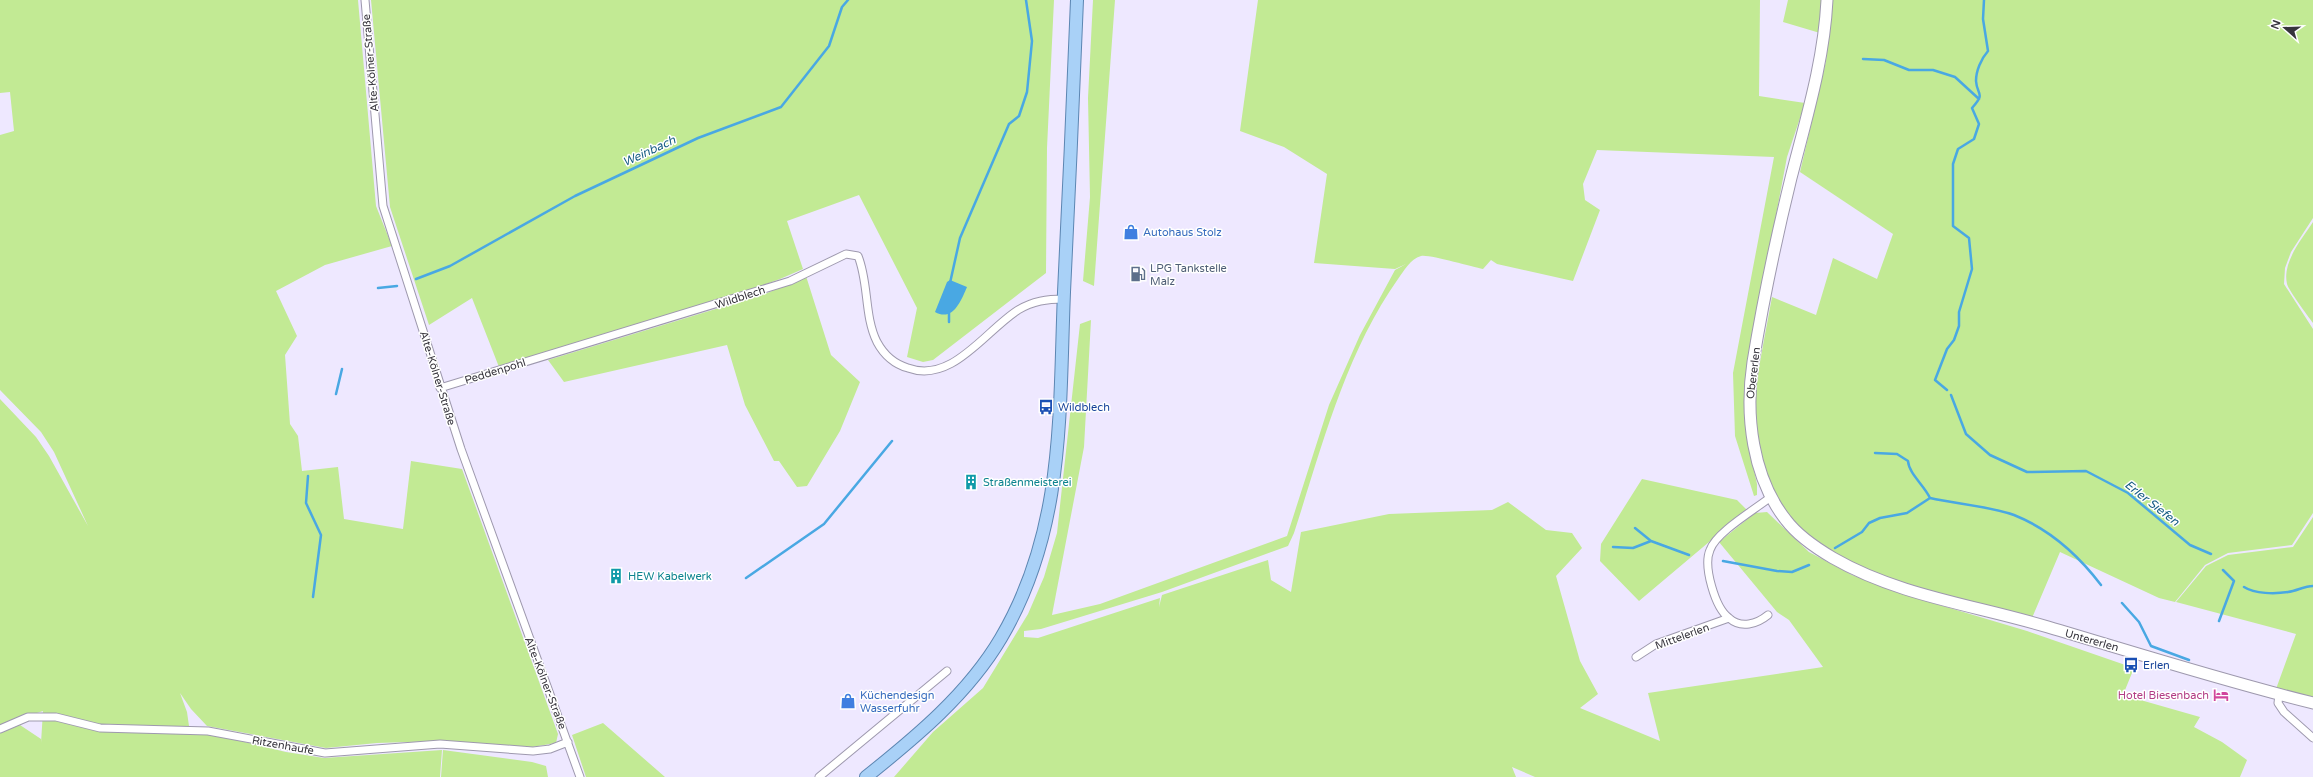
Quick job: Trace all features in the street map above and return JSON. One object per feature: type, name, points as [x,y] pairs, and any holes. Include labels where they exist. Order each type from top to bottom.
[{"type":"main road","points":[[866,777],[936,718],[968,683],[1000,640],[1025,591],[1045,533],[1053,485],[1064,299],[1077,0]]},
{"type":"main road","name":"Obererlen","points":[[1827,0],[1824,40],[1811,102],[1782,217],[1753,364],[1749,407],[1753,444],[1772,496],[1786,521],[1814,547],[1855,571],[1897,588],[1949,602]]},
{"type":"main road","name":"Untererlen","points":[[1949,602],[2030,622],[2279,695],[2313,703]]},
{"type":"street","name":"Alte-Kölner-Straße","points":[[365,0],[383,206],[421,320],[440,388],[546,688],[568,742],[580,777]]},
{"type":"street","name":"Wildblech","points":[[551,354],[790,281],[846,254],[858,256],[864,270],[876,341],[885,354],[897,365],[913,370],[928,373],[955,362],[1017,311],[1045,299],[1064,299]]},
{"type":"street","name":"Peddenpohl","points":[[440,388],[551,354]]},
{"type":"street","points":[[1768,615],[1760,622],[1746,625],[1729,618],[1715,596],[1708,574],[1709,551],[1717,537],[1772,496]]},
{"type":"street","name":"Mittelerlen","points":[[1636,657],[1656,644],[1729,618]]},
{"type":"street","points":[[819,777],[947,671]]},
{"type":"street","points":[[2279,695],[2278,703],[2284,712],[2313,738]]},
{"type":"street","name":"Ritzenhaufe","points":[[0,729],[28,717],[56,717],[100,728],[208,731],[325,753],[440,744],[533,751],[550,749],[568,742]]},
{"type":"green space","points":[[0,0],[358,0],[376,206],[392,246],[325,265],[276,291],[297,336],[285,355],[290,424],[298,436],[302,471],[338,467],[344,519],[403,529],[411,461],[462,469],[558,734],[556,743],[532,747],[440,741],[377,743],[326,748],[207,726],[191,709],[180,693],[187,712],[190,733],[208,733],[286,752],[324,758],[442,750],[440,777],[0,777],[0,733],[20,725],[41,739],[41,743],[43,711],[0,725],[0,399],[36,437],[49,456],[88,526],[54,452],[41,432],[0,390],[0,135],[14,131],[10,92],[0,93]]},
{"type":"green space","points":[[371,0],[1054,0],[1047,148],[1046,273],[933,360],[923,362],[907,357],[917,308],[859,195],[787,221],[803,269],[724,299],[499,367],[472,298],[429,325],[390,207]]},
{"type":"green space","points":[[1093,0],[1115,0],[1094,286],[1083,281],[1090,197],[1088,98]]},
{"type":"green space","points":[[1258,0],[1760,0],[1759,96],[1805,103],[1787,157],[1748,364],[1744,408],[1748,443],[1757,484],[1757,495],[1754,496],[1735,436],[1733,373],[1774,157],[1597,150],[1583,184],[1585,200],[1600,210],[1573,281],[1497,264],[1491,260],[1483,269],[1421,256],[1408,266],[1379,308],[1363,338],[1349,370],[1325,435],[1294,533],[1288,546],[1162,592],[1041,629],[1024,631],[1024,637],[1038,638],[1160,598],[1159,607],[1162,595],[1268,560],[1271,580],[1291,592],[1301,532],[1389,514],[1492,510],[1508,502],[1546,530],[1572,533],[1582,548],[1556,576],[1580,661],[1598,694],[1580,708],[1660,741],[1648,693],[1823,667],[1789,620],[1777,612],[1719,542],[1755,513],[1767,512],[1809,552],[1852,575],[1896,592],[2027,631],[2134,668],[2123,695],[2200,717],[2194,727],[2222,742],[2247,760],[2240,777],[1535,777],[1512,767],[1516,777],[894,777],[933,732],[983,688],[1028,614],[1044,577],[1057,533],[1080,324],[1091,320],[1084,447],[1052,615],[1100,604],[1287,536],[1329,405],[1360,335],[1395,270],[1406,264],[1395,269],[1314,263],[1327,174],[1284,147],[1240,131]]},
{"type":"green space","points":[[1788,0],[1822,0],[1820,33],[1783,22]]},
{"type":"green space","points":[[1832,0],[2313,0],[2313,218],[2291,252],[2285,268],[2284,284],[2313,329],[2313,513],[2292,545],[2228,553],[2205,565],[2175,602],[2159,598],[2060,552],[2032,618],[1936,595],[1902,585],[1868,572],[1837,558],[1810,540],[1789,519],[1781,508],[1769,482],[1760,453],[1755,425],[1754,400],[1772,297],[1816,315],[1833,258],[1877,279],[1893,234],[1800,172],[1826,61]]},
{"type":"green space","points":[[2313,222],[2313,323],[2288,287],[2286,276],[2287,267],[2294,251]]},
{"type":"green space","points":[[806,276],[831,355],[860,382],[840,431],[807,486],[797,487],[779,461],[774,461],[745,405],[727,345],[564,382],[548,360],[765,294]]},
{"type":"green space","points":[[1642,479],[1737,500],[1747,510],[1639,601],[1600,561],[1601,544]]},
{"type":"green space","points":[[2313,517],[2313,700],[2276,689],[2296,634],[2176,602],[2206,566],[2228,555],[2293,547]]},
{"type":"green space","points":[[603,723],[665,777],[586,777],[572,735]]},
{"type":"green space","points":[[443,750],[532,762],[546,766],[548,777],[441,777]]},
{"type":"water","points":[[950,280],[967,287],[962,298],[956,308],[951,312],[941,314],[935,312],[947,282]]},
{"type":"waterway","name":"Weinbach","points":[[416,279],[450,266],[575,196],[698,138],[781,107],[829,46],[842,7],[848,0]]},
{"type":"waterway","points":[[950,283],[960,238],[1009,124],[1019,116],[1027,92],[1032,41],[1026,0]]},
{"type":"waterway","name":"Erler Siefen","points":[[1947,390],[1935,380],[1947,349],[1954,340],[1959,326],[1959,312],[1972,269],[1969,238],[1953,226],[1953,164],[1958,149],[1974,139],[1979,124],[1972,108],[1980,96],[1976,81],[1979,65],[1988,51],[1983,19],[1984,0]]},
{"type":"waterway","points":[[1863,59],[1884,60],[1909,70],[1933,70],[1955,77],[1979,99]]},
{"type":"waterway","name":"Weinbach","points":[[378,288],[397,286]]},
{"type":"waterway","points":[[949,312],[949,322]]},
{"type":"waterway","name":"Weinbach","points":[[336,394],[342,369]]},
{"type":"waterway","name":"Erler Siefen","points":[[1951,395],[1966,434],[1990,455],[2027,472],[2086,471],[2128,493],[2190,545],[2211,554]]},
{"type":"waterway","points":[[746,578],[824,524],[892,441]]},
{"type":"waterway","points":[[1875,453],[1897,454],[1908,461],[1911,470],[1930,498],[2004,512],[2014,515],[2039,528],[2062,544],[2073,554],[2101,585]]},
{"type":"waterway","name":"Weinbach","points":[[308,476],[306,503],[321,535],[313,597]]},
{"type":"waterway","points":[[1835,548],[1862,532],[1869,523],[1880,518],[1907,513],[1930,498]]},
{"type":"waterway","points":[[1635,528],[1651,541],[1689,555]]},
{"type":"waterway","points":[[1613,547],[1633,548],[1651,541]]},
{"type":"waterway","points":[[1723,561],[1777,571],[1792,572],[1809,565]]},
{"type":"waterway","points":[[2219,621],[2234,581],[2223,570]]},
{"type":"waterway","name":"Erler Siefen","points":[[2244,587],[2259,592],[2283,593],[2313,586]]},
{"type":"waterway","points":[[2122,603],[2139,622],[2151,646],[2189,660]]},
{"type":"place","name":"Autohaus Stolz","points":[[1131,232]]},
{"type":"place","name":"LPG Tankstelle Malz","points":[[1138,274]]},
{"type":"place","name":"Wildblech","points":[[1046,407]]},
{"type":"place","name":"Straßenmeisterei","points":[[971,482]]},
{"type":"place","name":"HEW Kabelwerk","points":[[616,576]]},
{"type":"place","name":"Erlen","points":[[2131,665]]},
{"type":"place","name":"Hotel Biesenbach","points":[[2221,695]]},
{"type":"place","name":"Küchendesign Wasserfuhr","points":[[848,701]]}]
